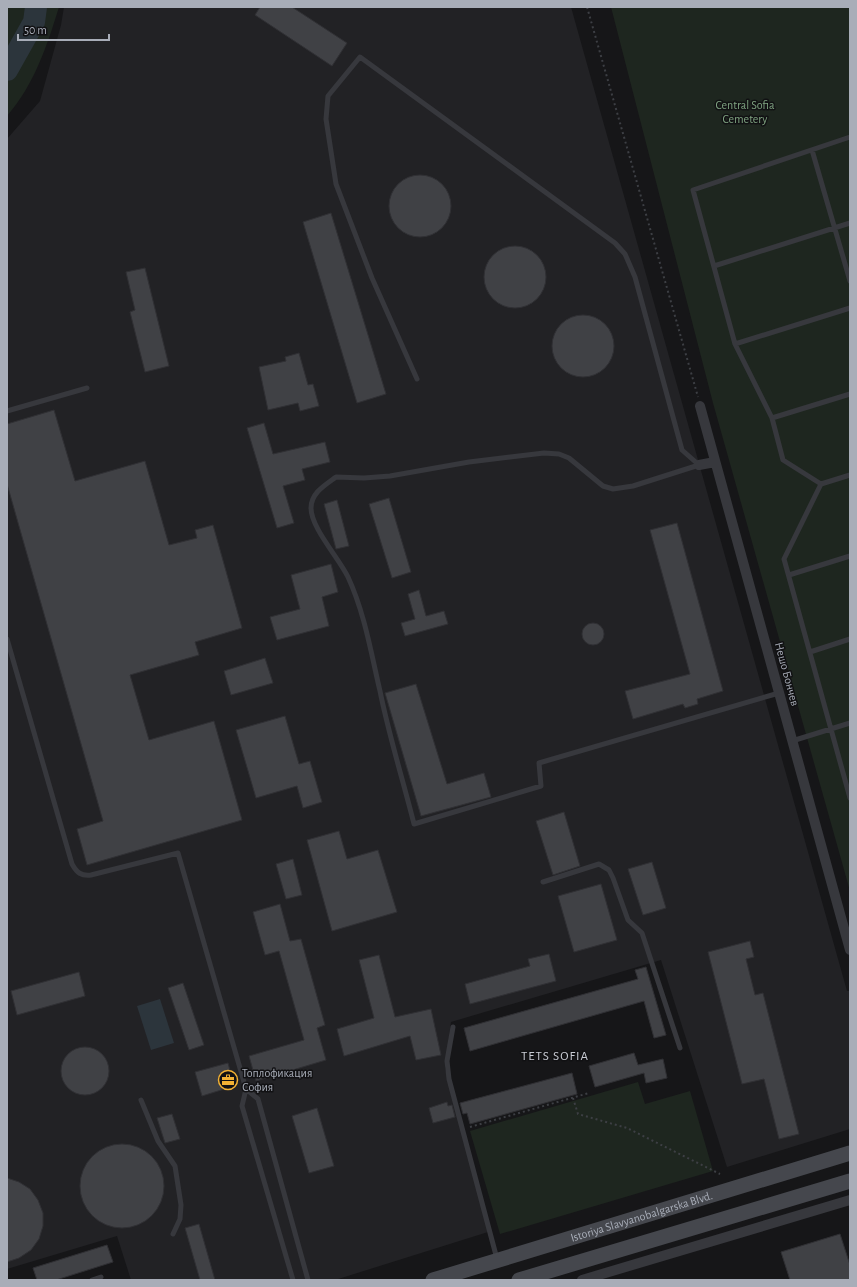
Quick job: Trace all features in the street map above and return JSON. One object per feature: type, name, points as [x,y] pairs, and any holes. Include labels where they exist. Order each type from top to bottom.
[{"type":"main road","name":"Istoriya Slavyanobalgarska Blvd.","points":[[433,1280],[850,1153]]},
{"type":"main road","points":[[519,1280],[850,1181]]},
{"type":"street","name":"Нешо Бончев","points":[[700,406],[850,950]]},
{"type":"street","points":[[700,465],[715,462]]},
{"type":"street","points":[[582,1280],[850,1200]]},
{"type":"lane","points":[[417,379],[372,278],[336,184],[326,119],[328,96],[360,57],[608,239],[625,254],[634,277],[682,450],[700,465]]},
{"type":"lane","points":[[821,484],[783,460],[772,418],[735,344],[693,190],[850,137]]},
{"type":"lane","points":[[812,150],[850,281]]},
{"type":"lane","points":[[714,266],[850,223]]},
{"type":"lane","points":[[735,344],[850,308]]},
{"type":"lane","points":[[7,411],[86,388]]},
{"type":"lane","points":[[772,418],[850,394]]},
{"type":"lane","points":[[700,465],[633,486],[613,489],[604,486],[569,458],[560,454],[536,454],[455,464],[390,476],[364,478],[336,477],[314,495],[311,509],[316,526],[349,579],[368,632],[380,692],[414,824],[541,786],[539,763],[779,693]]},
{"type":"lane","points":[[850,474],[821,484],[784,559],[850,798]]},
{"type":"lane","points":[[789,575],[850,556]]},
{"type":"lane","points":[[7,639],[72,864],[76,872],[82,876],[91,875],[178,852],[246,1089],[242,1106],[293,1280]]},
{"type":"lane","points":[[810,652],[850,639]]},
{"type":"lane","points":[[792,741],[850,723]]},
{"type":"lane","points":[[543,882],[599,864],[609,870],[628,920],[642,933],[680,1048]]},
{"type":"lane","points":[[453,1027],[447,1061],[449,1079],[497,1260]]},
{"type":"lane","points":[[246,1089],[258,1099],[308,1280]]},
{"type":"lane","points":[[141,1100],[158,1141],[175,1166],[181,1205],[180,1219],[173,1234]]},
{"type":"lane","points":[[92,1280],[101,1278]]},
{"type":"path","points":[[587,7],[700,406]]},
{"type":"path","points":[[463,1129],[589,1093]]},
{"type":"path","points":[[573,1098],[578,1114],[627,1128],[720,1174]]},
{"type":"shaded area","points":[[64,7],[571,7],[847,991],[850,991],[850,1129],[727,1167],[661,960],[451,1022],[445,1068],[488,1232],[335,1280],[131,1280],[117,1236],[7,1269],[7,139],[40,101],[61,25]]},
{"type":"shaded area","points":[[160,999],[174,1043],[151,1050],[137,1006]]},
{"type":"green space","points":[[7,7],[59,7],[39,64],[25,91],[7,116]]},
{"type":"green space","name":"Central Sofia Cemetery","points":[[611,7],[850,7],[850,891],[713,403]]},
{"type":"green space","points":[[638,1082],[645,1104],[690,1091],[713,1171],[500,1234],[470,1131]]},
{"type":"building","points":[[260,7],[292,7],[347,43],[332,66],[255,15]]},
{"type":"building","points":[[414,175],[426,175],[442,184],[449,194],[451,206],[449,218],[442,228],[426,237],[414,237],[403,232],[394,223],[389,212],[389,200],[394,189],[403,180]]},
{"type":"building","points":[[331,213],[386,394],[357,403],[303,222]]},
{"type":"building","points":[[509,246],[521,246],[537,255],[544,265],[546,277],[544,289],[537,299],[521,308],[509,308],[498,303],[489,294],[484,283],[484,271],[489,260],[498,251]]},
{"type":"building","points":[[145,268],[169,366],[145,372],[130,312],[135,310],[126,272]]},
{"type":"building","points":[[577,315],[589,315],[605,324],[612,334],[614,346],[612,358],[605,368],[589,377],[577,377],[566,372],[557,363],[552,352],[552,340],[557,329],[566,320]]},
{"type":"building","points":[[299,353],[308,385],[313,384],[319,406],[300,411],[298,403],[268,410],[259,367],[286,361],[285,357]]},
{"type":"building","points":[[54,410],[75,481],[145,461],[169,545],[197,538],[195,530],[213,525],[242,628],[195,642],[199,655],[130,675],[149,740],[214,721],[242,820],[87,865],[77,829],[103,821],[7,484],[7,424]]},
{"type":"building","points":[[264,423],[273,454],[325,442],[330,462],[302,469],[305,480],[283,486],[294,523],[277,528],[247,428]]},
{"type":"building","points":[[389,498],[411,572],[392,578],[369,504]]},
{"type":"building","points":[[337,500],[349,546],[336,549],[324,504]]},
{"type":"building","points":[[677,523],[723,691],[697,699],[698,704],[685,708],[683,704],[633,719],[625,691],[690,674],[650,530]]},
{"type":"building","points":[[331,564],[338,592],[322,597],[329,626],[277,640],[270,617],[300,609],[291,575]]},
{"type":"building","points":[[419,590],[426,616],[444,611],[448,624],[405,636],[401,623],[415,619],[408,594]]},
{"type":"building","points":[[593,623],[601,626],[604,634],[601,642],[593,645],[585,642],[582,634],[585,626]]},
{"type":"building","points":[[265,658],[273,683],[231,695],[224,671]]},
{"type":"building","points":[[416,684],[447,784],[484,773],[491,797],[421,816],[385,693]]},
{"type":"building","points":[[285,716],[299,764],[310,761],[322,802],[303,808],[297,786],[256,798],[236,730]]},
{"type":"building","points":[[564,812],[580,866],[553,875],[536,821]]},
{"type":"building","points":[[339,831],[347,859],[378,850],[397,912],[332,931],[307,840]]},
{"type":"building","points":[[293,859],[302,895],[286,899],[276,864]]},
{"type":"building","points":[[652,862],[666,908],[643,915],[628,869]]},
{"type":"building","points":[[601,884],[617,940],[574,952],[558,896]]},
{"type":"building","points":[[280,904],[290,941],[301,939],[325,1025],[317,1028],[326,1060],[256,1081],[249,1056],[304,1040],[279,951],[265,955],[253,912]]},
{"type":"building","points":[[750,941],[754,957],[746,959],[755,995],[763,993],[799,1134],[779,1139],[764,1079],[742,1084],[708,952]]},
{"type":"building","points":[[549,954],[556,981],[470,1004],[465,984],[530,966],[528,959]]},
{"type":"building","points":[[379,955],[395,1017],[431,1009],[441,1055],[416,1060],[410,1036],[344,1056],[337,1029],[374,1018],[359,960]]},
{"type":"building","points":[[646,967],[666,1035],[654,1038],[644,1001],[470,1051],[464,1028],[638,979],[635,970]]},
{"type":"building","points":[[79,972],[85,996],[17,1015],[11,991]]},
{"type":"building","points":[[183,983],[204,1045],[189,1050],[168,988]]},
{"type":"building","points":[[85,1047],[94,1049],[102,1054],[107,1062],[109,1071],[107,1080],[102,1088],[94,1093],[85,1095],[76,1093],[68,1088],[63,1080],[61,1071],[63,1062],[68,1054],[76,1049]]},
{"type":"building","points":[[634,1053],[638,1065],[663,1059],[667,1078],[646,1083],[644,1073],[595,1087],[589,1066]]},
{"type":"building","points":[[228,1063],[234,1086],[202,1096],[195,1072]]},
{"type":"building","points":[[572,1073],[577,1094],[470,1124],[467,1113],[463,1114],[460,1103]]},
{"type":"building","points":[[447,1102],[448,1106],[452,1105],[455,1117],[433,1123],[429,1108]]},
{"type":"building","points":[[317,1108],[334,1166],[309,1173],[292,1116]]},
{"type":"building","points":[[172,1114],[180,1139],[165,1143],[157,1118]]},
{"type":"building","points":[[122,1144],[138,1147],[145,1151],[157,1163],[161,1170],[164,1186],[161,1202],[157,1209],[145,1221],[138,1225],[122,1228],[106,1225],[99,1221],[87,1209],[83,1202],[80,1186],[83,1170],[87,1163],[99,1151],[106,1147]]},
{"type":"building","points":[[7,1178],[19,1182],[30,1189],[38,1200],[43,1213],[43,1226],[39,1239],[31,1250],[19,1258],[7,1262]]},
{"type":"building","points":[[199,1224],[215,1280],[200,1280],[185,1228]]},
{"type":"building","points":[[840,1234],[850,1265],[850,1280],[790,1280],[781,1252]]},
{"type":"building","points":[[107,1245],[113,1262],[56,1280],[37,1280],[33,1268]]},
{"type":"waterway","points":[[7,70],[34,22],[36,7]]},
{"type":"place","name":"Топлофикация София","points":[[228,1080]]},
{"type":"district","name":"TETS SOFIA","points":[[555,1056]]}]
